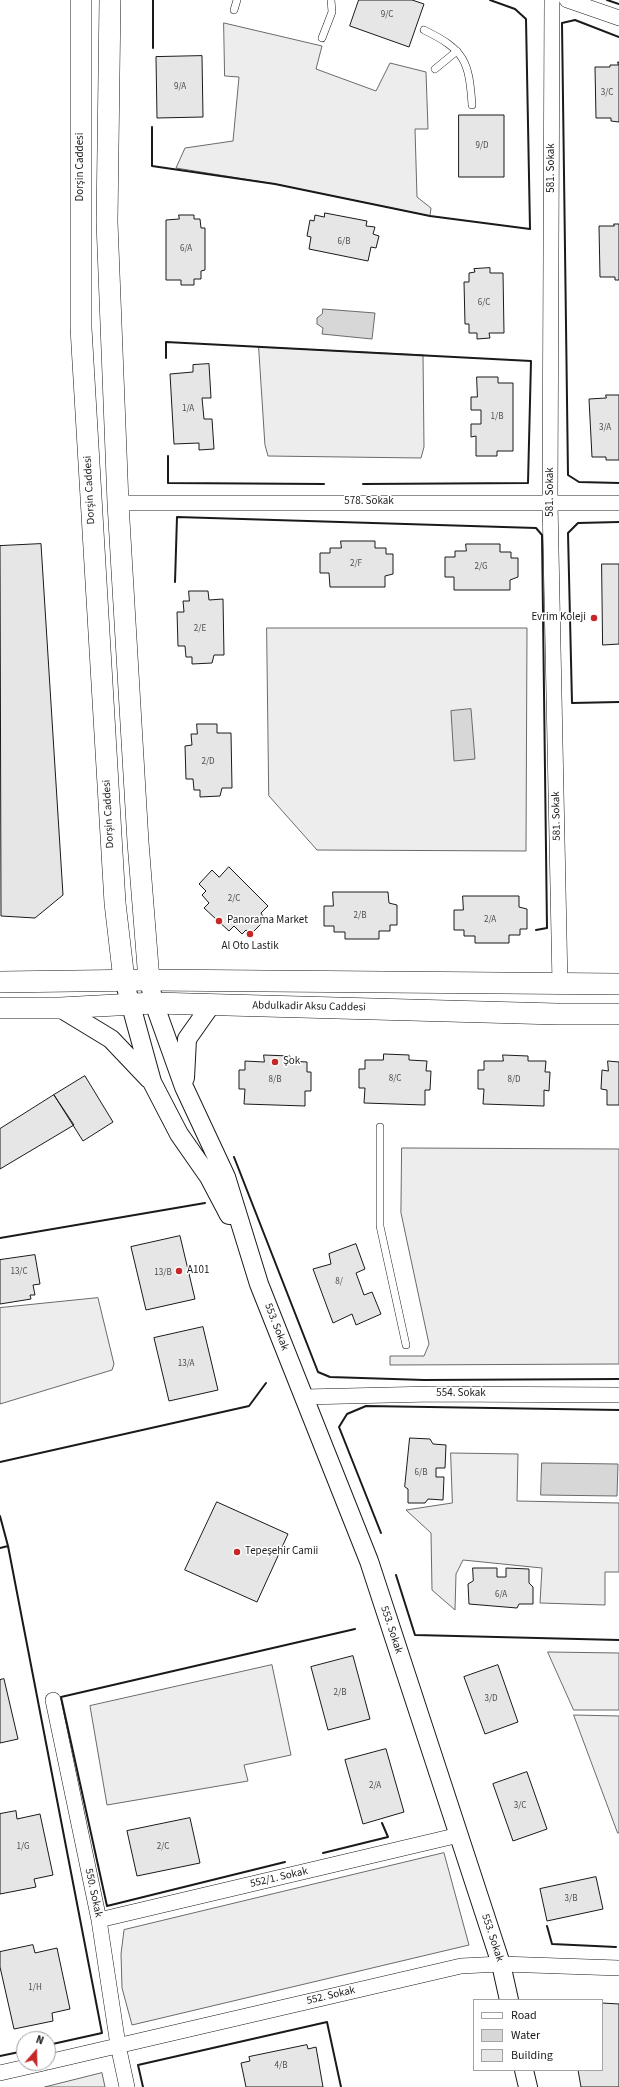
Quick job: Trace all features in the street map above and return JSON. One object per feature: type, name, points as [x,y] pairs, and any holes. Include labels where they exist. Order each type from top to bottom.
[{"type":"main road","name":"Dorşin Caddesi","points":[[81,0],[80,328],[115,903],[124,980]]},
{"type":"main road","points":[[110,0],[107,222],[118,503],[138,842],[150,980]]},
{"type":"main road","points":[[0,982],[150,980],[619,984]]},
{"type":"main road","name":"Abdulkadir Aksu Caddesi","points":[[0,1008],[60,1008],[154,1003],[556,1014],[619,1014]]},
{"type":"street","name":"581. Sokak","points":[[552,0],[550,502],[560,984]]},
{"type":"street","points":[[567,0],[619,18]]},
{"type":"street","name":"578. Sokak","points":[[118,503],[619,502]]},
{"type":"street","points":[[124,980],[152,1082],[179,1134],[209,1176],[254,1266]]},
{"type":"street","points":[[150,980],[154,1003],[184,1087],[226,1177],[254,1266]]},
{"type":"street","points":[[184,1087],[187,1039],[211,1005]]},
{"type":"street","points":[[60,1008],[104,1033],[118,1044],[152,1082]]},
{"type":"street","name":"553. Sokak","points":[[254,1266],[369,1561],[501,1964],[509,1999]]},
{"type":"street","name":"554. Sokak","points":[[304,1397],[432,1394],[619,1396]]},
{"type":"street","name":"550. Sokak","points":[[53,1700],[99,1920],[118,2045],[128,2087]]},
{"type":"street","name":"552/1. Sokak","points":[[99,1920],[459,1835]]},
{"type":"street","name":"552. Sokak","points":[[56,2060],[461,1966],[501,1964],[619,1968]]},
{"type":"street","points":[[0,2074],[16,2070]]},
{"type":"street","points":[[524,2071],[528,2087]]},
{"type":"lane","points":[[234,10],[237,0]]},
{"type":"lane","points":[[322,38],[332,12],[331,0]]},
{"type":"lane","points":[[424,30],[440,38],[457,51],[463,59],[470,76],[472,105]]},
{"type":"lane","points":[[435,69],[457,51]]},
{"type":"lane","points":[[380,1127],[380,1226],[406,1345]]},
{"type":"shaded area","points":[[224,23],[322,46],[316,69],[376,91],[390,63],[426,72],[428,129],[415,129],[417,197],[431,208],[430,216],[275,184],[176,168],[185,148],[233,141],[239,77],[225,76]]},
{"type":"shaded area","points":[[259,347],[423,355],[424,447],[421,458],[268,456],[265,445]]},
{"type":"shaded area","points":[[267,628],[527,628],[526,851],[317,850],[269,796]]},
{"type":"shaded area","points":[[402,1148],[619,1149],[619,1364],[390,1365],[390,1356],[424,1356],[429,1344],[401,1213]]},
{"type":"shaded area","points":[[98,1298],[114,1364],[112,1370],[0,1404],[0,1308]]},
{"type":"shaded area","points":[[451,1453],[518,1454],[517,1501],[619,1503],[619,1572],[605,1572],[605,1605],[540,1603],[542,1568],[463,1560],[456,1574],[455,1610],[432,1590],[431,1533],[406,1510],[452,1503]]},
{"type":"shaded area","points":[[548,1652],[619,1653],[619,1710],[574,1710]]},
{"type":"shaded area","points":[[272,1665],[291,1755],[244,1765],[248,1781],[107,1805],[90,1706]]},
{"type":"shaded area","points":[[574,1715],[619,1716],[619,1833],[618,1833]]},
{"type":"shaded area","points":[[444,1853],[469,1945],[132,2025],[122,1988],[121,1954],[124,1930]]},
{"type":"shaded area","points":[[102,2073],[105,2087],[45,2087]]},
{"type":"water","points":[[323,309],[375,313],[372,339],[322,334],[323,328],[317,324],[317,318],[322,314]]},
{"type":"water","points":[[471,709],[475,759],[454,761],[451,711]]},
{"type":"water","points":[[542,1463],[618,1464],[617,1496],[541,1495]]},
{"type":"building","points":[[359,0],[412,0],[424,4],[409,47],[350,26]]},
{"type":"building","points":[[202,56],[203,117],[157,118],[156,57]]},
{"type":"building","points":[[618,62],[619,122],[611,121],[611,118],[596,118],[595,67],[610,67],[610,65],[618,65]]},
{"type":"building","points":[[459,115],[504,115],[504,177],[459,177]]},
{"type":"building","points":[[325,213],[367,221],[366,226],[375,227],[373,234],[379,236],[376,248],[371,247],[368,261],[309,249],[311,237],[307,236],[310,220],[314,221],[315,215],[324,217]]},
{"type":"building","points":[[179,215],[194,215],[194,219],[200,219],[201,228],[205,228],[205,270],[201,271],[201,279],[194,279],[194,285],[181,285],[181,280],[166,280],[166,220],[179,219]]},
{"type":"building","points":[[614,224],[619,224],[619,280],[615,280],[615,277],[600,277],[599,226],[614,226]]},
{"type":"building","points":[[490,268],[490,273],[503,273],[504,333],[489,333],[490,338],[477,339],[477,333],[469,333],[469,324],[465,324],[464,282],[469,282],[469,273],[475,272],[474,269]]},
{"type":"building","points":[[209,364],[211,398],[202,398],[204,419],[212,419],[214,449],[199,450],[199,443],[174,444],[170,374],[193,372],[193,365]]},
{"type":"building","points":[[477,377],[498,377],[498,383],[513,383],[513,451],[497,451],[497,456],[476,456],[476,436],[471,437],[471,424],[481,424],[481,410],[471,410],[471,397],[477,397]]},
{"type":"building","points":[[606,395],[619,395],[619,460],[606,460],[606,457],[592,457],[589,399],[606,398]]},
{"type":"building","points":[[341,541],[375,541],[375,548],[386,548],[386,554],[393,554],[393,574],[385,576],[385,587],[330,587],[329,573],[320,573],[320,553],[330,553],[330,548],[341,548]]},
{"type":"building","points":[[41,544],[63,895],[35,918],[1,916],[0,546]]},
{"type":"building","points":[[466,544],[500,544],[500,552],[511,552],[511,558],[518,558],[518,577],[510,580],[510,590],[454,590],[454,577],[445,577],[445,557],[455,557],[455,551],[466,551]]},
{"type":"building","points":[[602,564],[619,564],[619,644],[603,645]]},
{"type":"building","points":[[189,591],[208,591],[209,600],[223,599],[224,655],[214,655],[212,663],[192,664],[192,657],[186,657],[185,646],[178,646],[177,612],[184,612],[183,601],[189,601]]},
{"type":"building","points":[[197,724],[217,724],[217,733],[231,733],[232,788],[222,788],[220,796],[200,797],[200,790],[194,790],[193,779],[186,779],[185,746],[192,745],[191,734],[197,734]]},
{"type":"building","points":[[229,867],[268,906],[261,913],[265,920],[251,934],[246,930],[242,934],[234,926],[229,931],[204,908],[209,903],[202,895],[206,891],[199,884],[212,870],[219,877]]},
{"type":"building","points":[[333,892],[388,892],[389,903],[397,905],[397,925],[390,925],[390,931],[379,931],[379,939],[345,939],[345,932],[334,932],[334,926],[324,926],[324,906],[333,906]]},
{"type":"building","points":[[463,896],[519,896],[519,907],[527,909],[527,929],[520,929],[520,935],[509,935],[509,943],[475,943],[475,936],[464,936],[464,930],[454,930],[454,910],[463,910]]},
{"type":"building","points":[[384,1054],[409,1055],[409,1060],[427,1061],[426,1071],[431,1071],[430,1090],[425,1090],[425,1105],[364,1103],[365,1088],[359,1088],[359,1069],[365,1069],[365,1060],[383,1060]]},
{"type":"building","points":[[264,1055],[290,1056],[289,1061],[307,1062],[307,1072],[311,1072],[311,1091],[305,1091],[305,1106],[244,1104],[245,1089],[239,1089],[239,1070],[245,1070],[245,1061],[264,1062]]},
{"type":"building","points":[[503,1055],[528,1056],[528,1061],[546,1061],[545,1072],[550,1072],[549,1091],[544,1090],[544,1106],[483,1104],[484,1089],[478,1089],[478,1070],[484,1070],[484,1061],[503,1061]]},
{"type":"building","points":[[608,1061],[619,1062],[619,1105],[607,1105],[607,1090],[601,1089],[602,1070],[608,1071]]},
{"type":"building","points":[[85,1076],[113,1122],[83,1141],[54,1095]]},
{"type":"building","points":[[54,1095],[74,1125],[0,1169],[0,1129]]},
{"type":"building","points":[[180,1236],[195,1299],[146,1310],[131,1247]]},
{"type":"building","points":[[356,1244],[365,1269],[356,1273],[364,1295],[372,1292],[381,1314],[356,1325],[352,1314],[333,1323],[313,1269],[331,1264],[329,1254]]},
{"type":"building","points":[[35,1255],[40,1284],[33,1285],[35,1295],[30,1295],[31,1299],[0,1304],[0,1260]]},
{"type":"building","points":[[203,1327],[218,1390],[169,1401],[154,1338]]},
{"type":"building","points":[[410,1438],[430,1439],[433,1444],[446,1445],[445,1468],[436,1468],[436,1477],[444,1477],[443,1500],[428,1499],[425,1503],[408,1503],[408,1489],[405,1487]]},
{"type":"building","name":"Tepeşehir Camii","points":[[217,1502],[288,1534],[257,1602],[185,1570]]},
{"type":"building","points":[[473,1568],[497,1568],[497,1577],[506,1577],[506,1568],[529,1569],[529,1583],[533,1587],[533,1604],[519,1604],[517,1608],[469,1604],[468,1584],[473,1581]]},
{"type":"building","points":[[353,1656],[370,1719],[328,1730],[311,1667]]},
{"type":"building","points":[[498,1665],[518,1722],[485,1734],[464,1677]]},
{"type":"building","points":[[4,1679],[18,1739],[0,1743],[0,1680]]},
{"type":"building","points":[[386,1749],[404,1812],[363,1824],[345,1760]]},
{"type":"building","points":[[527,1772],[547,1829],[513,1841],[493,1784]]},
{"type":"building","points":[[16,1811],[17,1819],[40,1814],[53,1875],[34,1879],[36,1887],[0,1894],[0,1814]]},
{"type":"building","points":[[190,1818],[200,1863],[137,1876],[127,1831]]},
{"type":"building","points":[[596,1877],[603,1909],[547,1921],[540,1889]]},
{"type":"building","points":[[33,1945],[35,1953],[57,1948],[70,2009],[52,2013],[53,2021],[14,2029],[0,1967],[0,1952]]},
{"type":"building","points":[[603,2003],[619,2004],[619,2087],[581,2087],[578,2071],[603,2071]]},
{"type":"building","points":[[307,2045],[308,2049],[316,2047],[323,2087],[246,2087],[241,2063],[250,2061],[249,2057]]},
{"type":"wall","points":[[153,0],[153,48]]},
{"type":"wall","points":[[152,127],[152,166],[275,184],[430,216],[530,229],[526,19],[515,9],[490,0]]},
{"type":"wall","points":[[607,0],[619,4]]},
{"type":"wall","points":[[619,37],[575,20],[562,23],[568,475],[579,482],[619,483]]},
{"type":"wall","points":[[166,358],[166,342],[531,361],[528,483],[363,484]]},
{"type":"wall","points":[[168,456],[168,483],[324,484]]},
{"type":"wall","points":[[175,582],[177,517],[536,528],[542,535],[547,928],[536,930]]},
{"type":"wall","points":[[619,522],[578,523],[568,533],[572,703],[619,702]]},
{"type":"wall","points":[[234,1157],[318,1372],[330,1377],[424,1380],[619,1379]]},
{"type":"wall","points":[[0,1238],[205,1203]]},
{"type":"wall","points":[[0,1462],[249,1406],[266,1383]]},
{"type":"wall","points":[[381,1533],[339,1427],[347,1414],[366,1406],[619,1410]]},
{"type":"wall","points":[[0,1516],[8,1546]]},
{"type":"wall","points":[[0,1548],[8,1546],[102,2033],[56,2043]]},
{"type":"wall","points":[[396,1575],[415,1635],[619,1640]]},
{"type":"wall","points":[[285,1862],[107,1906],[61,1697],[355,1629]]},
{"type":"wall","points":[[323,1853],[388,1837],[382,1823]]},
{"type":"wall","points":[[547,1926],[552,1944],[616,1947]]},
{"type":"wall","points":[[143,2087],[138,2065],[327,2022],[341,2087]]},
{"type":"wall","points":[[0,2056],[16,2053]]},
{"type":"place","name":"Evrim Koleji","points":[[594,618]]},
{"type":"place","name":"Panorama Market","points":[[219,921]]},
{"type":"place","name":"Al Oto Lastik","points":[[250,934]]},
{"type":"place","name":"Şok","points":[[275,1062]]},
{"type":"place","name":"A101","points":[[179,1271]]},
{"type":"place","name":"Tepeşehir Camii","points":[[237,1552]]}]
